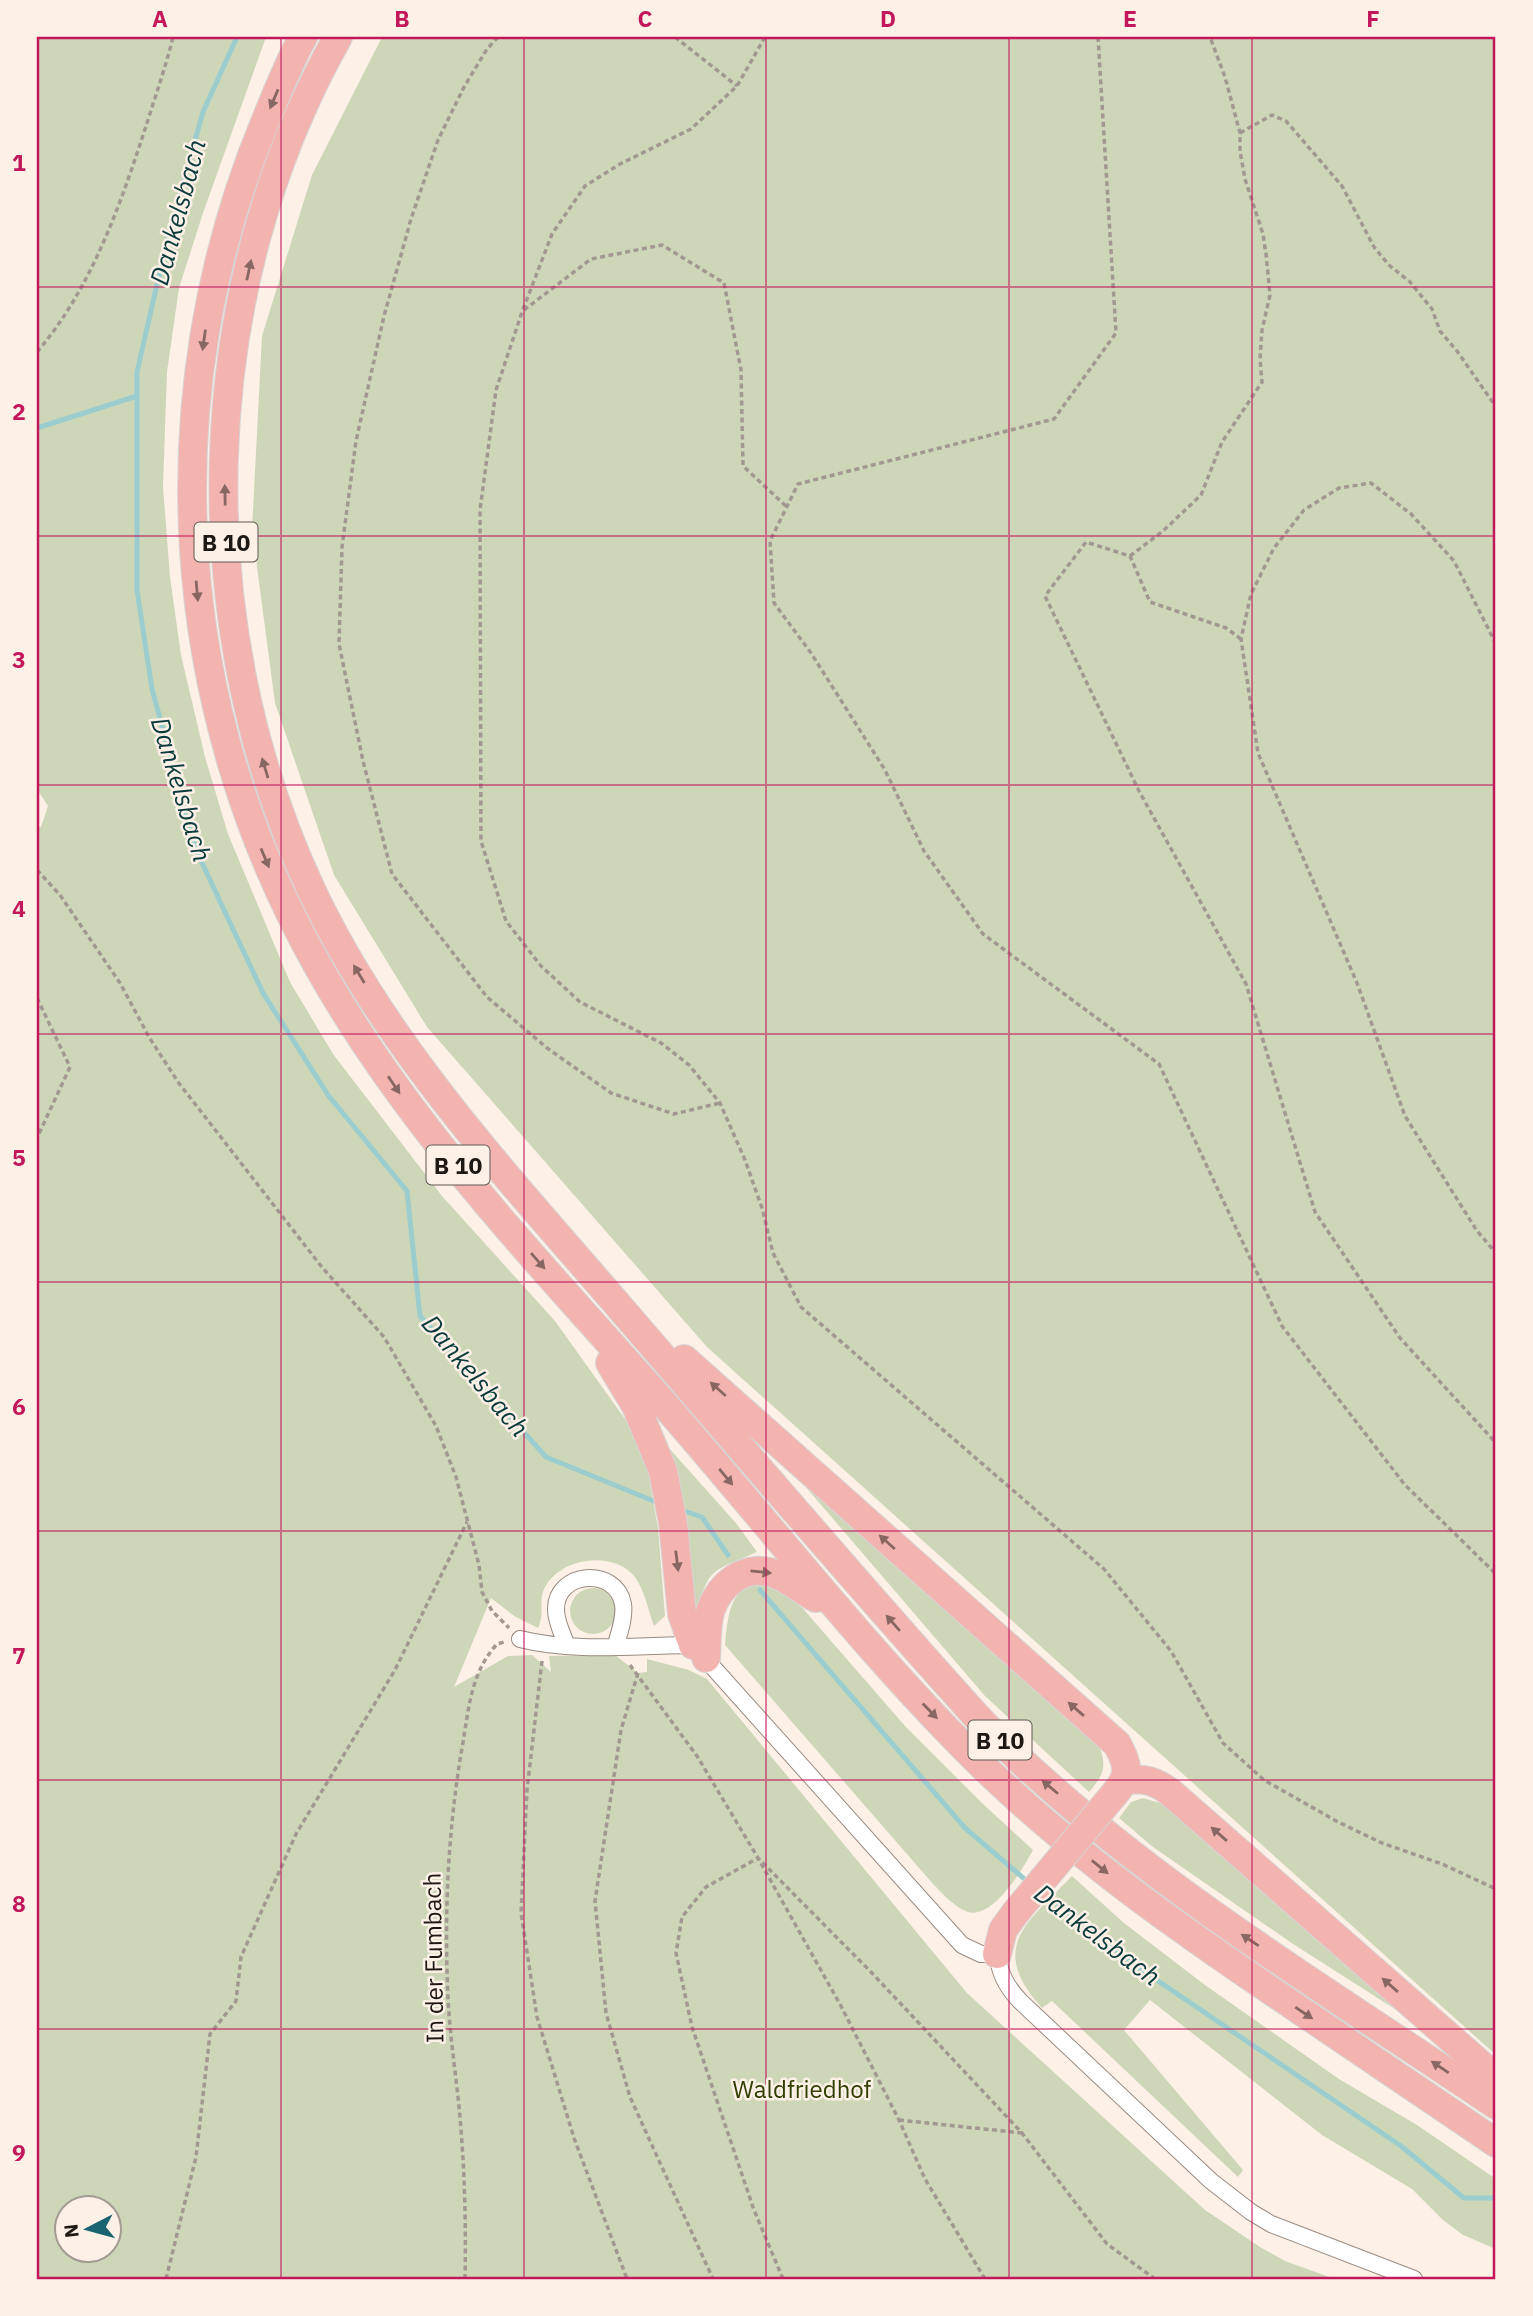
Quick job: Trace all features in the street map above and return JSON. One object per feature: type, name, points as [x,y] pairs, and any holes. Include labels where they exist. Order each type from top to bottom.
[{"type":"highway","name":"B 10","points":[[303,37],[293,54],[251,155],[220,249],[206,318],[192,449],[192,502],[198,603],[218,713],[240,789],[285,903],[319,969],[412,1111],[683,1426],[834,1607],[907,1688],[992,1775],[1046,1824],[1193,1938],[1496,2143]]},
{"type":"highway","name":"B 10","points":[[338,37],[322,65],[282,158],[250,265],[238,322],[224,450],[226,552],[237,654],[249,713],[282,817],[311,889],[344,950],[394,1032],[531,1205],[978,1718],[1038,1777],[1137,1859],[1236,1930],[1496,2105]]},
{"type":"highway","points":[[594,1277],[1117,1744],[1125,1758],[1121,1786],[1003,1930],[997,1954]]},
{"type":"highway","points":[[569,1296],[636,1406],[654,1447],[669,1494],[682,1614],[699,1651]]},
{"type":"highway","points":[[699,1651],[711,1610],[723,1588],[736,1576],[752,1570],[769,1572],[787,1579],[798,1589],[834,1607]]},
{"type":"highway","points":[[1121,1786],[1142,1779],[1156,1782],[1170,1792],[1496,2078]]},
{"type":"street","points":[[567,1646],[557,1620],[555,1608],[558,1596],[571,1583],[587,1577],[610,1584],[616,1589],[623,1604],[615,1647]]},
{"type":"street","points":[[520,1639],[543,1645],[699,1651],[962,1945],[981,1954],[997,1954],[1000,1971],[1008,1987],[1020,2001],[1211,2181],[1251,2212],[1288,2232],[1414,2279]]},
{"type":"path","points":[[37,352],[66,313],[113,220],[129,178],[173,37]]},
{"type":"path","points":[[498,37],[487,48],[464,87],[438,140],[411,219],[384,316],[356,441],[342,547],[339,644],[363,761],[392,874],[487,997],[547,1048],[611,1093],[674,1114],[720,1103]]},
{"type":"path","points":[[675,37],[737,86]]},
{"type":"path","points":[[765,37],[737,86],[691,129],[620,164],[585,187],[552,234],[496,390],[480,510],[481,841],[506,921],[541,966],[580,1002],[662,1043],[689,1065],[720,1103],[758,1196],[773,1253],[801,1307],[1104,1569],[1171,1651],[1223,1744],[1264,1780],[1338,1822],[1382,1843],[1442,1864],[1496,1889]]},
{"type":"path","points":[[1098,37],[1116,333],[1054,419],[798,484],[770,541],[774,603],[811,653],[885,769],[924,851],[983,934],[1159,1064],[1282,1326],[1405,1485],[1496,1574]]},
{"type":"path","points":[[1130,556],[1163,531],[1201,495],[1222,442],[1262,382],[1262,330],[1270,295],[1263,234],[1245,179],[1240,133],[1226,77],[1210,37]]},
{"type":"path","points":[[1240,133],[1272,115],[1286,121],[1342,186],[1374,247],[1388,265],[1410,282],[1432,309],[1440,331],[1496,407]]},
{"type":"path","points":[[523,312],[591,259],[662,245],[724,283],[741,370],[743,466],[787,507]]},
{"type":"path","points":[[1496,644],[1454,562],[1411,514],[1371,483],[1339,488],[1304,510],[1274,548],[1251,594],[1241,639],[1258,752],[1357,983],[1405,1116],[1477,1231],[1496,1253]]},
{"type":"path","points":[[1241,639],[1226,628],[1150,602],[1130,556],[1086,542],[1045,596],[1139,791],[1246,984],[1315,1212],[1399,1338],[1496,1443]]},
{"type":"path","points":[[37,870],[60,895],[120,983],[149,1037],[185,1092],[321,1266],[384,1338],[436,1426],[456,1477],[479,1565],[482,1592],[492,1611],[520,1639]]},
{"type":"path","points":[[37,998],[70,1067],[37,1138]]},
{"type":"path","points":[[166,2279],[196,2157],[210,2034],[236,2001],[241,1957],[296,1834],[395,1670],[467,1521]]},
{"type":"path","name":"In der Fumbach","points":[[465,2279],[461,2127],[448,1997],[447,1891],[452,1819],[470,1700],[478,1670],[497,1644]]},
{"type":"path","points":[[543,1645],[527,1790],[521,1913],[537,2017],[574,2138],[628,2279]]},
{"type":"path","points":[[615,1647],[638,1673],[697,1756],[758,1858],[841,2006],[899,2120],[925,2179],[985,2279]]},
{"type":"path","points":[[638,1673],[621,1730],[595,1901],[606,2013],[630,2097],[713,2279]]},
{"type":"path","points":[[758,1858],[871,1972],[1022,2133],[1107,2244],[1155,2279]]},
{"type":"path","points":[[758,1858],[706,1888],[682,1917],[676,1953],[692,2027],[754,2210],[783,2279]]},
{"type":"path","points":[[899,2120],[1022,2133]]},
{"type":"green space","name":"Waldfriedhof","points":[[37,37],[266,37],[179,288],[167,372],[163,487],[170,577],[181,655],[205,757],[228,834],[290,982],[333,1054],[442,1196],[555,1321],[630,1426],[648,1471],[658,1528],[665,1616],[654,1626],[641,1587],[634,1576],[624,1568],[599,1560],[571,1565],[549,1580],[543,1592],[538,1628],[514,1616],[491,1598],[454,1687],[508,1656],[532,1655],[551,1672],[549,1656],[615,1655],[638,1673],[647,1672],[647,1659],[689,1670],[707,1679],[967,1993],[1205,2210],[1285,2261],[1335,2279],[37,2279],[37,827],[41,827],[48,806],[37,789]]},
{"type":"green space","points":[[382,37],[1496,37],[1496,2055],[707,1347],[427,1027],[334,875],[275,703],[252,529],[262,336],[312,175]]},
{"type":"green space","points":[[668,1447],[736,1523],[757,1552],[714,1573],[704,1588],[696,1617],[690,1548]]},
{"type":"green space","points":[[792,1471],[1100,1748],[1102,1772],[1089,1792],[985,1696]]},
{"type":"green space","points":[[763,1584],[792,1596],[905,1726],[1033,1850],[1006,1891],[987,1908],[978,1912],[963,1910],[933,1884],[725,1645],[735,1598],[746,1587]]},
{"type":"green space","points":[[593,1588],[609,1595],[616,1611],[609,1627],[593,1634],[577,1627],[570,1611],[577,1595]]},
{"type":"green space","points":[[1143,1798],[1170,1806],[1423,2027],[1293,1944],[1153,1847],[1119,1818],[1131,1802]]},
{"type":"green space","points":[[1072,1876],[1124,1923],[1205,1985],[1339,2079],[1417,2125],[1496,2179],[1496,2249],[1463,2235],[1443,2220],[1412,2189],[1322,2135],[1150,2000],[1124,2030],[1243,2170],[1238,2177],[1052,2001],[1042,2008],[1026,1987],[1017,1968],[1015,1952],[1028,1922]]},
{"type":"waterway","name":"Dankelsbach","points":[[237,37],[203,112],[166,245],[137,372],[137,590],[152,689],[195,848],[263,993],[328,1095],[407,1191],[420,1316],[546,1457],[656,1502]]},
{"type":"waterway","points":[[37,428],[137,396]]},
{"type":"waterway","name":"Dankelsbach","points":[[684,1511],[702,1517],[728,1555]]},
{"type":"waterway","name":"Dankelsbach","points":[[760,1590],[965,1828],[1029,1883]]},
{"type":"waterway","name":"Dankelsbach","points":[[1042,1893],[1145,1972],[1401,2146],[1464,2198],[1496,2198]]}]
